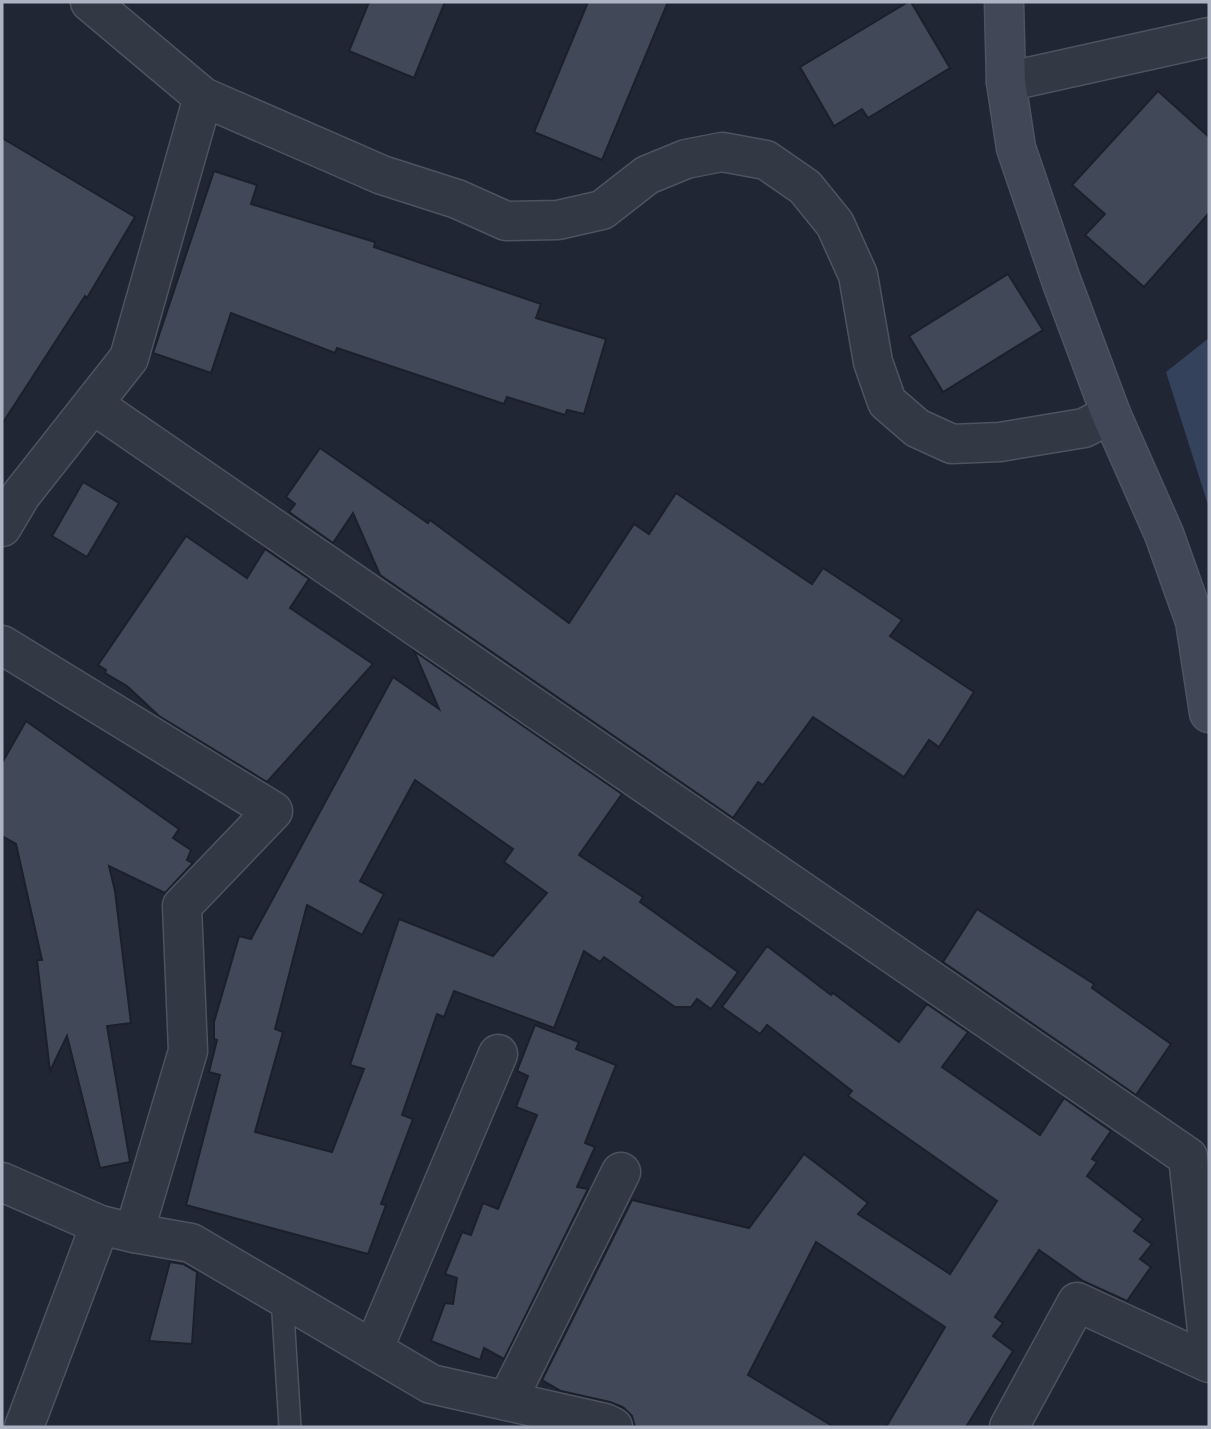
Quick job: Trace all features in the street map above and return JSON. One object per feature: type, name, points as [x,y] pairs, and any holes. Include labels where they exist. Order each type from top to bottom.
[{"type":"street","points":[[90,2],[203,97],[382,175],[457,199],[506,221],[558,220],[602,210],[647,175],[686,159],[722,152],[766,160],[805,187],[835,224],[858,275],[873,362],[887,402],[917,428],[952,444],[1000,442],[1084,428],[1111,414]]},
{"type":"street","points":[[1004,2],[1006,82],[1016,148],[1111,414],[1164,534],[1195,621],[1209,713]]},
{"type":"street","points":[[1006,82],[1209,37]]},
{"type":"street","points":[[2,527],[11,489],[94,405],[130,358],[203,97]]},
{"type":"street","points":[[94,405],[1188,1157],[1209,1348]]},
{"type":"street","points":[[2,645],[273,811],[182,906],[188,1051],[117,1229],[24,1427]]},
{"type":"street","points":[[373,1350],[498,1054]]},
{"type":"street","points":[[507,1401],[621,1172]]},
{"type":"street","points":[[2,1182],[117,1229],[191,1243],[431,1384],[605,1423],[612,1427]]},
{"type":"street","points":[[1009,1427],[1077,1302],[1209,1363]]},
{"type":"lane","points":[[282,1297],[290,1427]]},
{"type":"water","points":[[1209,338],[1209,508],[1166,372]]},
{"type":"building","points":[[369,2],[445,2],[414,78],[349,51]]},
{"type":"building","points":[[588,2],[668,2],[602,160],[534,132]]},
{"type":"building","points":[[911,2],[950,68],[868,118],[862,109],[834,126],[800,67]]},
{"type":"building","points":[[1158,91],[1209,137],[1209,213],[1144,287],[1085,235],[1105,214],[1072,185]]},
{"type":"building","points":[[2,138],[135,217],[87,298],[85,296],[2,424]]},
{"type":"building","points":[[214,171],[257,185],[251,204],[375,242],[374,247],[541,304],[536,318],[606,339],[584,414],[567,410],[565,415],[507,397],[504,404],[337,348],[335,353],[231,313],[211,373],[153,353]]},
{"type":"building","points":[[1008,274],[1043,330],[943,392],[909,336]]},
{"type":"building","points":[[320,448],[428,523],[430,520],[569,623],[634,524],[649,534],[676,493],[812,584],[823,568],[902,620],[890,636],[974,692],[939,747],[929,740],[904,777],[813,717],[763,785],[758,782],[733,818],[380,575],[353,513],[333,543],[289,512],[295,504],[286,497]]},
{"type":"building","points":[[83,482],[119,503],[87,557],[52,536]]},
{"type":"building","points":[[186,536],[247,578],[265,549],[309,579],[290,608],[373,664],[267,782],[159,716],[127,686],[105,673],[106,670],[98,665]]},
{"type":"building","points":[[414,651],[622,794],[579,855],[643,897],[640,902],[738,972],[711,1009],[697,999],[691,1007],[675,1007],[604,957],[600,962],[584,951],[554,1028],[454,991],[444,1017],[437,1014],[402,1115],[413,1119],[381,1204],[386,1205],[368,1254],[186,1205],[220,1075],[209,1072],[217,1040],[214,1039],[214,1022],[239,936],[251,939],[393,677],[439,709]],"holes":[[[415,780],[513,849],[504,862],[547,893],[493,956],[399,919],[350,1065],[364,1069],[332,1152],[255,1132],[283,1032],[275,1029],[307,905],[362,935],[384,894],[360,881]]]},
{"type":"building","points":[[26,721],[179,829],[173,838],[191,850],[187,860],[193,863],[165,893],[109,866],[115,891],[131,1023],[107,1026],[130,1162],[100,1168],[67,1036],[50,1071],[37,960],[42,960],[16,844],[2,836],[2,763]]},
{"type":"building","points":[[977,909],[1094,984],[1092,988],[1171,1044],[1136,1095],[943,962]]},
{"type":"building","points":[[767,946],[899,1042],[927,1004],[968,1032],[942,1067],[1040,1135],[1064,1098],[1111,1131],[1092,1159],[1097,1162],[1087,1176],[1143,1219],[1134,1231],[1152,1244],[1140,1259],[1151,1267],[1127,1301],[1083,1281],[1039,1250],[995,1317],[1003,1323],[993,1336],[1013,1351],[966,1427],[886,1427],[945,1327],[816,1242],[748,1375],[834,1427],[635,1427],[632,1416],[623,1407],[561,1391],[542,1380],[632,1200],[749,1228],[804,1154],[868,1203],[858,1214],[950,1274],[997,1201],[848,1096],[852,1091],[767,1025],[760,1034],[722,1007]]},
{"type":"building","points":[[535,1025],[579,1042],[576,1049],[616,1065],[585,1143],[595,1147],[577,1187],[588,1189],[504,1359],[484,1348],[480,1360],[431,1341],[445,1303],[453,1304],[457,1278],[445,1274],[462,1232],[471,1235],[483,1203],[498,1209],[537,1115],[516,1107],[528,1076],[517,1071]]},
{"type":"building","points":[[170,1262],[183,1264],[197,1272],[192,1344],[149,1341]]}]
